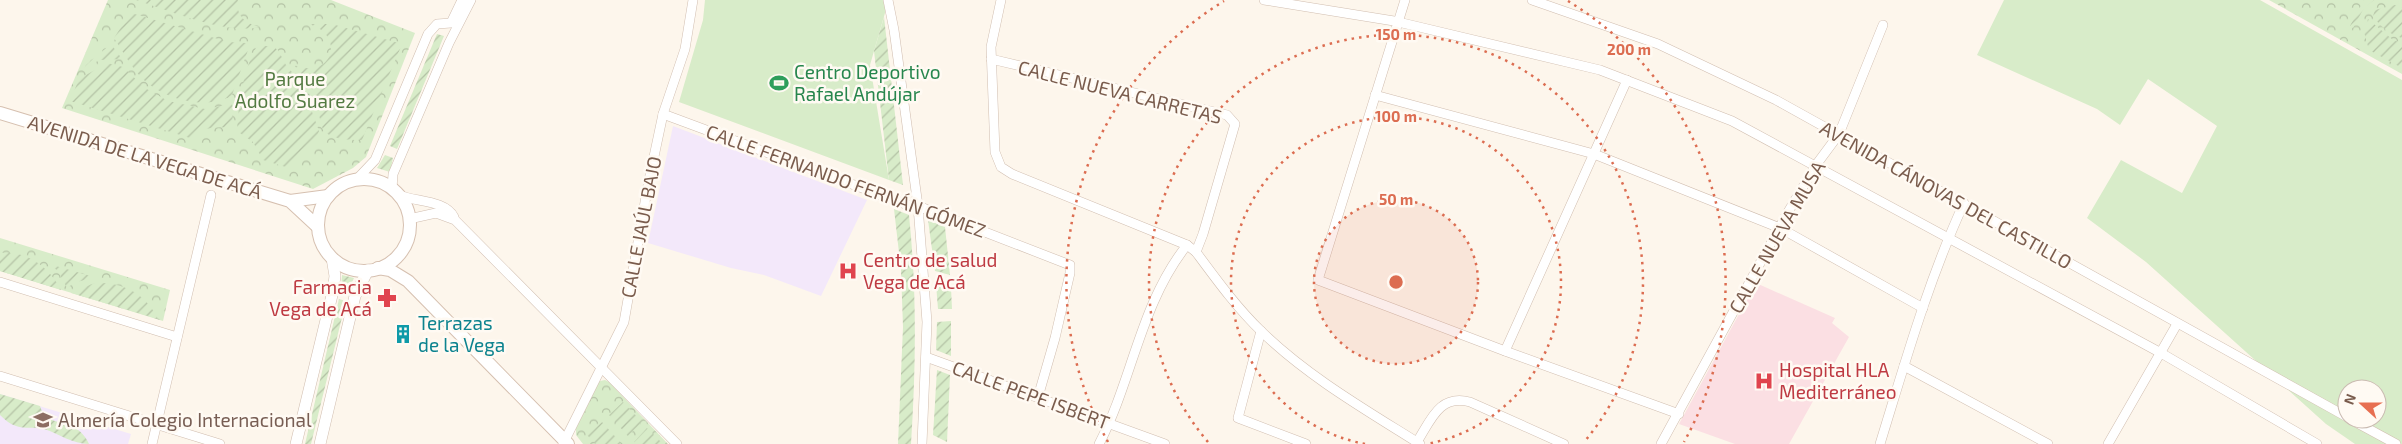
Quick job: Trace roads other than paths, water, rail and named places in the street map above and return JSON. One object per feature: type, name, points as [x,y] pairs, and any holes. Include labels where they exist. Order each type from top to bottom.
[{"type":"main road","name":"AVENIDA DE LA VEGA DE ACÁ","points":[[0,113],[290,201],[328,196]]},
{"type":"main road","points":[[408,281],[401,262],[402,249],[408,235],[409,220],[406,206],[395,192],[376,180],[357,179],[341,185],[328,196],[320,210],[318,227],[322,244],[332,258],[353,269],[390,270],[408,281],[565,443]]},
{"type":"main road","name":"AVENIDA DE LA VEGA DE ACÁ","points":[[290,201],[318,227]]},
{"type":"main road","points":[[373,269],[392,260],[402,249]]},
{"type":"street","points":[[357,179],[375,160],[428,34],[437,24],[450,22],[462,0]]},
{"type":"street","points":[[455,220],[454,215],[446,207],[436,203],[414,201],[395,192],[393,174],[449,43],[471,0]]},
{"type":"street","name":"CALLE JAÚL BAJO","points":[[565,443],[624,322],[648,185],[664,114],[685,50],[693,0]]},
{"type":"street","points":[[888,0],[894,30],[918,206],[927,322],[925,443]]},
{"type":"street","points":[[1001,0],[991,47],[995,152],[1001,167],[1012,174],[1187,245],[1196,252],[1261,330],[1311,372],[1418,443],[1439,408],[1449,400],[1459,399],[1470,402],[1564,444]]},
{"type":"street","name":"AVENIDA CÁNOVAS DEL CASTILLO","points":[[1264,0],[1398,21],[1600,70],[1732,121],[2161,354],[2310,442]]},
{"type":"street","points":[[1404,0],[1318,280],[1678,414]]},
{"type":"street","name":"AVENIDA CÁNOVAS DEL CASTILLO","points":[[1532,0],[1658,44],[1776,100],[2337,412]]},
{"type":"street","name":"CALLE NUEVA MUSA","points":[[1661,444],[1816,165],[1839,134],[1883,25]]},
{"type":"street","name":"CALLE NUEVA CARRETAS","points":[[991,59],[1227,115],[1234,124],[1203,234],[1196,252]]},
{"type":"street","points":[[1505,351],[1627,80]]},
{"type":"street","points":[[1375,95],[1594,154],[1780,228],[1923,308]]},
{"type":"street","name":"CALLE FERNANDO FERNÁN GÓMEZ","points":[[664,114],[908,204],[918,206],[1070,265],[1055,338],[1038,397]]},
{"type":"street","points":[[152,444],[211,195]]},
{"type":"street","points":[[1880,444],[1923,308],[1948,239],[1964,204]]},
{"type":"street","points":[[409,220],[436,213],[455,220],[677,444]]},
{"type":"street","points":[[1099,444],[1110,424],[1151,303],[1175,260],[1187,245]]},
{"type":"street","points":[[296,444],[333,291],[335,276],[332,258]]},
{"type":"street","points":[[320,444],[354,301],[373,269]]},
{"type":"street","points":[[0,282],[177,337]]},
{"type":"street","points":[[2108,444],[2177,324]]},
{"type":"street","points":[[1261,330],[1238,418],[1306,444]]},
{"type":"street","name":"CALLE PEPE ISBERT","points":[[926,357],[1166,444]]},
{"type":"street","points":[[1904,366],[2048,444]]},
{"type":"street","points":[[0,376],[220,444]]},
{"type":"street","points":[[2368,429],[2396,444]]},
{"type":"place","name":"Centro Deportivo Rafael Andújar","points":[[779,83]]},
{"type":"place","name":"Centro de salud Vega de Acá","points":[[848,271]]},
{"type":"place","name":"Farmacia Vega de Acá","points":[[387,298]]},
{"type":"place","name":"Terrazas de la Vega","points":[[403,334]]},
{"type":"place","name":"Hospital HLA Mediterráneo","points":[[1764,381]]},
{"type":"place","name":"Almería Colegio Internacional","points":[[43,420]]},
{"type":"park label","name":"Parque Adolfo Suarez","points":[[295,90]]}]
